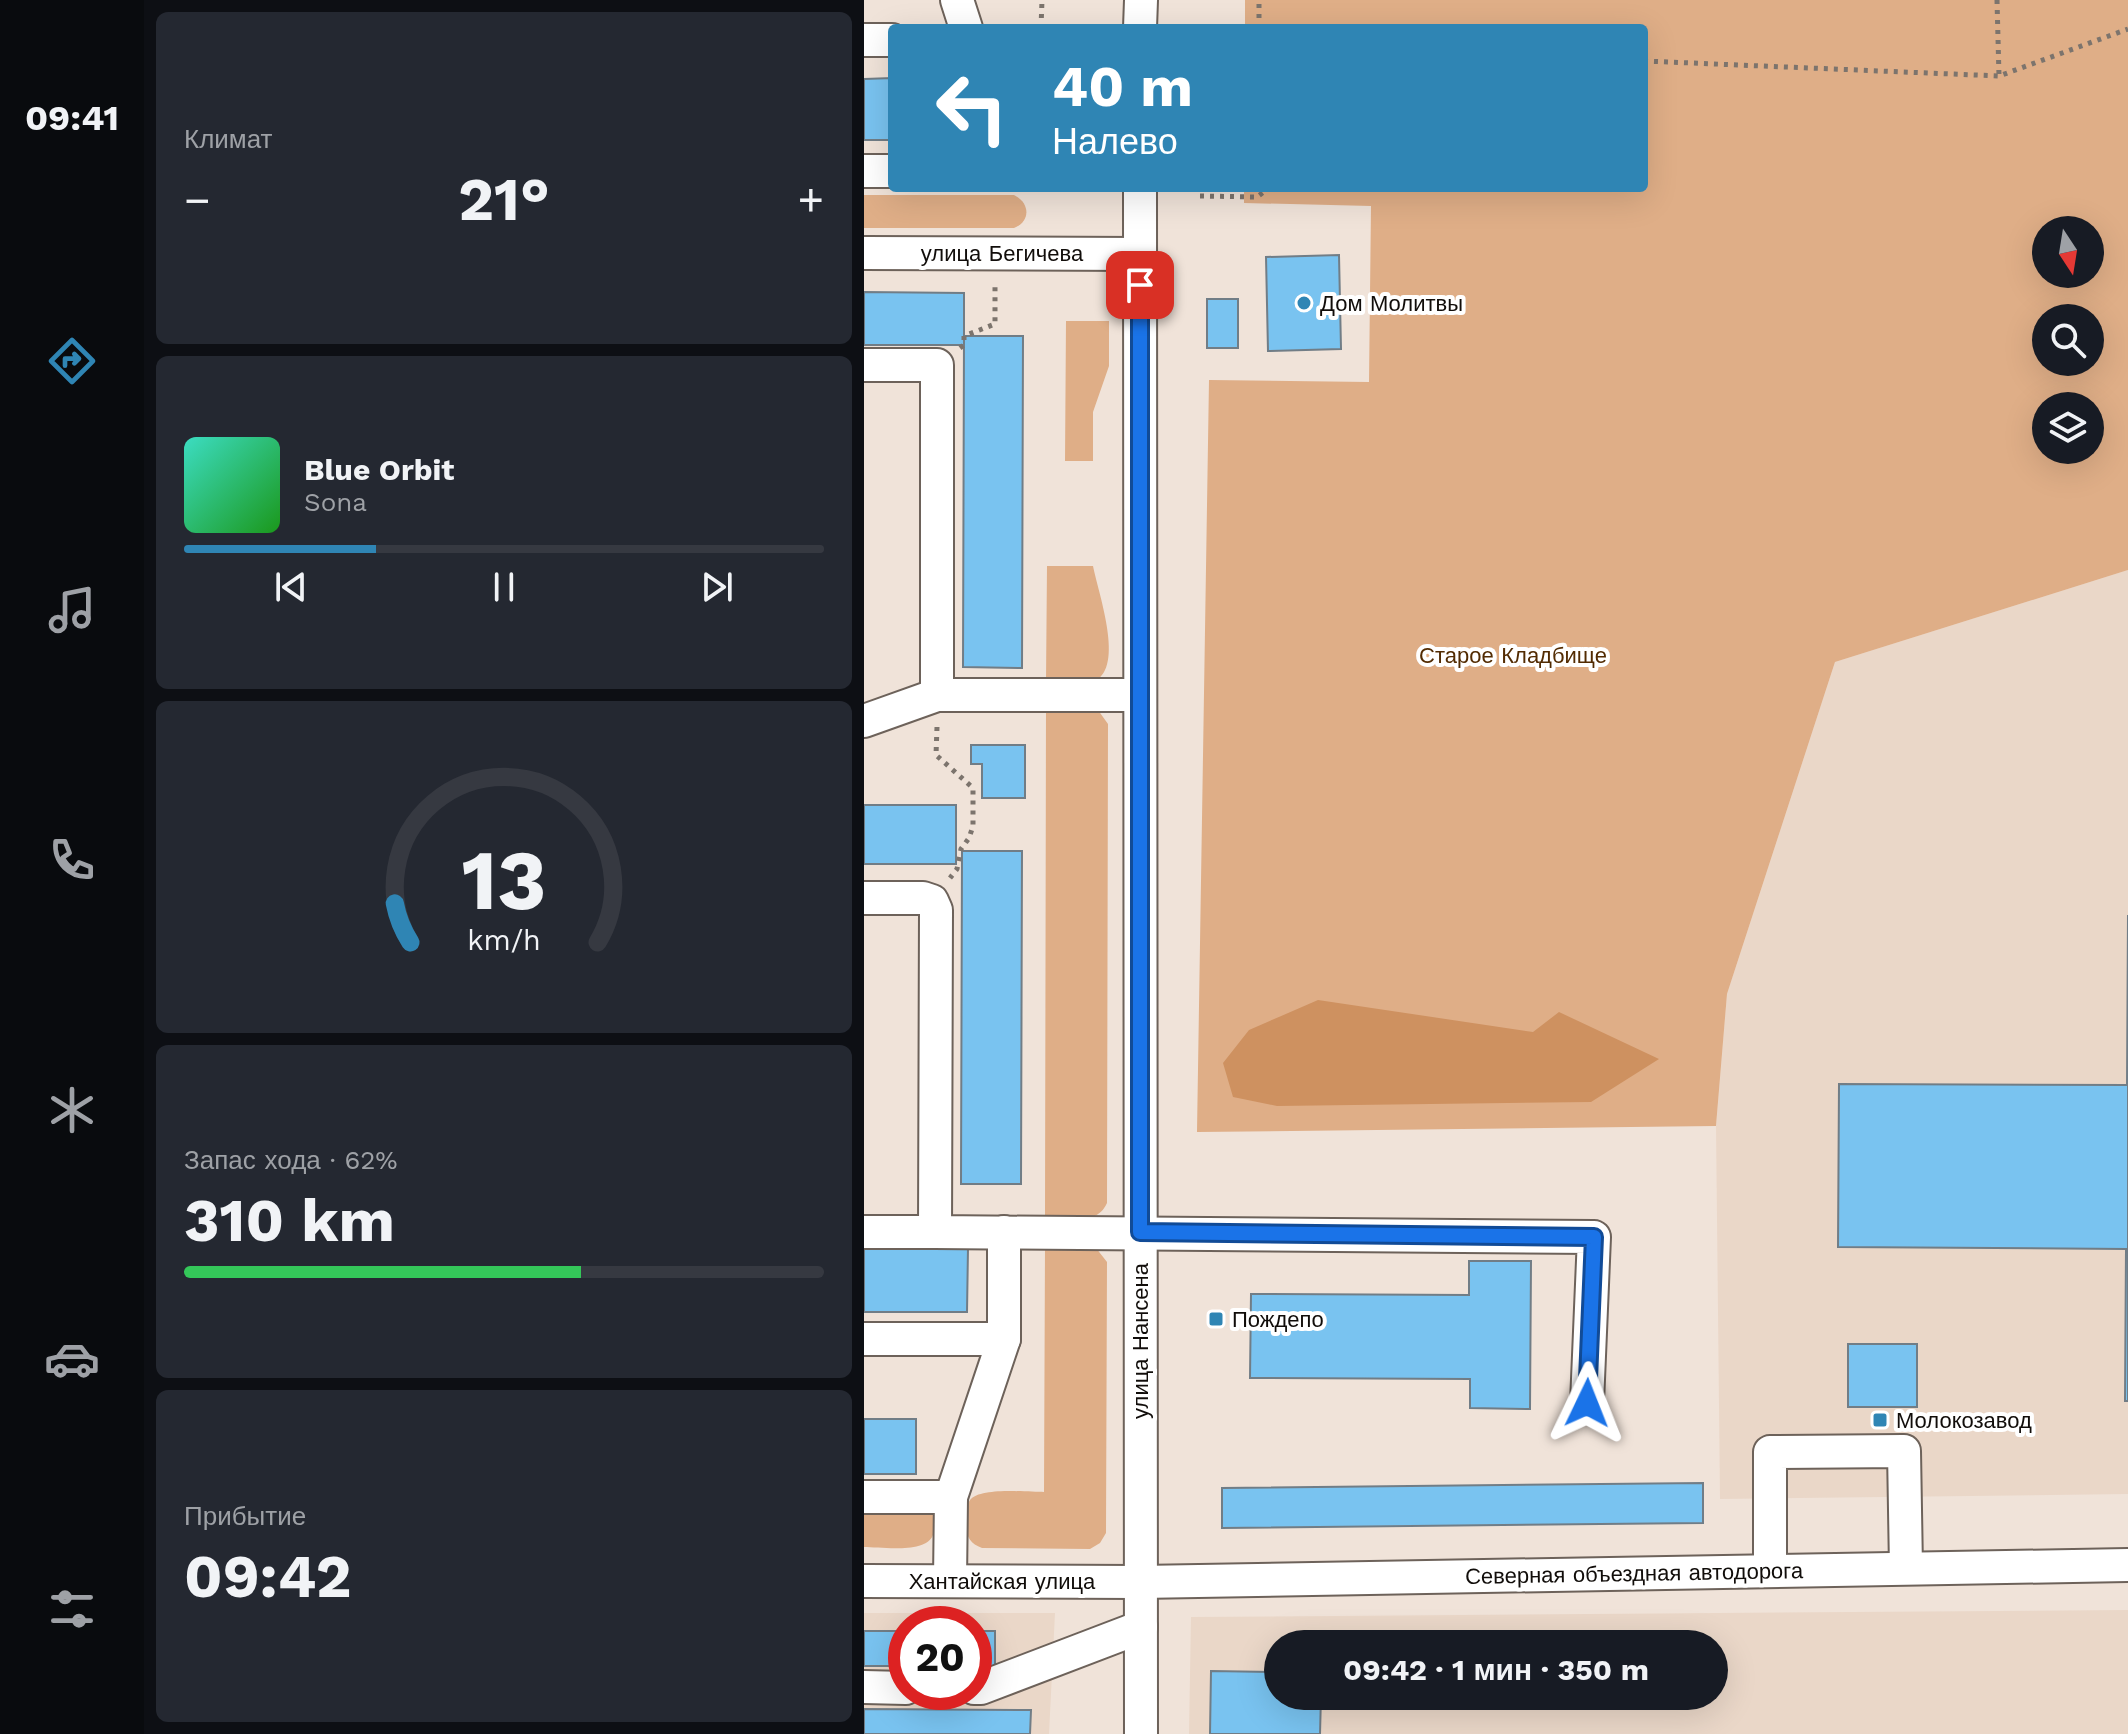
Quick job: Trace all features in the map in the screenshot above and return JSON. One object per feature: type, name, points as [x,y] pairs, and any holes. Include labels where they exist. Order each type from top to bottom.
[{"type":"street","points":[[957,0],[965,24]]},
{"type":"street","points":[[1140,24],[1141,0]]},
{"type":"street","points":[[864,40],[888,40]]},
{"type":"street","points":[[864,171],[888,171]]},
{"type":"street","name":"улица Нансена","points":[[1140,192],[1141,1734]]},
{"type":"street","name":"улица Бегичева","points":[[864,253],[1140,254]]},
{"type":"street","points":[[864,365],[937,365],[937,695]]},
{"type":"street","points":[[864,721],[937,695],[1140,695]]},
{"type":"street","points":[[864,898],[923,898],[932,901],[936,910],[935,1232]]},
{"type":"street","points":[[864,1232],[1594,1237],[1587,1403]]},
{"type":"street","points":[[950,1581],[951,1497],[1004,1339],[1004,1232]]},
{"type":"street","points":[[864,1339],[1004,1339]]},
{"type":"street","points":[[1770,1571],[1770,1452],[1904,1451],[1906,1568]]},
{"type":"street","points":[[864,1497],[951,1497]]},
{"type":"street","name":"Северная объездная автодорога","points":[[1140,1582],[2128,1565]]},
{"type":"street","name":"Хантайская улица","points":[[864,1581],[1140,1582]]},
{"type":"street","points":[[992,1684],[1141,1627]]},
{"type":"street","points":[[864,1687],[888,1688]]},
{"type":"path","points":[[1041,24],[1042,0]]},
{"type":"path","points":[[1259,0],[1259,24]]},
{"type":"path","points":[[1997,0],[1999,76]]},
{"type":"path","points":[[1648,61],[1999,76],[2128,29]]},
{"type":"path","points":[[1257,192],[1257,197]]},
{"type":"path","points":[[1200,196],[1257,197],[1264,192]]},
{"type":"path","points":[[937,365],[964,345],[964,336],[995,324],[995,281]]},
{"type":"path","points":[[932,901],[957,869],[961,849],[973,826],[973,788],[936,755],[937,695]]},
{"type":"shaded area","points":[[2128,570],[2128,1494],[1720,1499],[1716,1126],[1727,994],[1835,662]]},
{"type":"shaded area","points":[[1318,1000],[1533,1032],[1559,1012],[1659,1059],[1591,1102],[1277,1106],[1233,1097],[1223,1063],[1249,1030]]},
{"type":"shaded area","points":[[2128,1610],[2128,1734],[1189,1734],[1191,1617]]},
{"type":"shaded area","points":[[864,1613],[888,1613],[888,1710],[992,1710],[992,1613],[1055,1613],[1049,1734],[864,1734]]},
{"type":"green space","name":"Старое Кладбище","points":[[1245,0],[2128,0],[2128,570],[1835,662],[1727,994],[1716,1126],[1197,1132],[1209,380],[1369,382],[1371,206],[1244,203],[1244,192],[1648,192],[1648,24],[1245,24]]},
{"type":"green space","points":[[864,195],[1014,195],[1026,207],[1026,217],[1014,228],[864,228]]},
{"type":"green space","points":[[1066,321],[1109,321],[1109,366],[1093,412],[1093,461],[1065,461]]},
{"type":"green space","points":[[1047,566],[1093,566],[1109,642],[1105,670],[1098,679],[1046,681]]},
{"type":"green space","points":[[1046,708],[1098,710],[1108,724],[1107,1203],[1096,1215],[1080,1220],[1045,1219]]},
{"type":"green space","points":[[1045,1246],[1096,1248],[1107,1262],[1106,1533],[1100,1543],[1090,1549],[982,1548],[972,1542],[967,1533],[966,1512],[970,1500],[984,1493],[1044,1492]]},
{"type":"green space","points":[[864,1515],[935,1515],[935,1530],[929,1541],[922,1545],[864,1547]]},
{"type":"building","points":[[888,78],[888,140],[864,140],[864,79]]},
{"type":"building","name":"Дом Молитвы","points":[[1339,255],[1341,349],[1268,351],[1266,257]]},
{"type":"building","points":[[864,292],[964,293],[964,345],[864,345]]},
{"type":"building","points":[[1207,299],[1238,299],[1238,348],[1207,348]]},
{"type":"building","points":[[964,336],[1023,336],[1022,668],[963,667]]},
{"type":"building","points":[[971,745],[1025,745],[1025,798],[982,798],[982,764],[971,764]]},
{"type":"building","points":[[864,805],[956,805],[956,864],[864,864]]},
{"type":"building","points":[[962,851],[1022,851],[1021,1184],[961,1184]]},
{"type":"building","points":[[2128,915],[2128,1401],[2125,1401],[2126,1249],[1838,1247],[1839,1084],[2127,1085]]},
{"type":"building","points":[[864,1248],[968,1248],[967,1312],[864,1312]]},
{"type":"building","points":[[1469,1261],[1531,1261],[1530,1409],[1470,1408],[1470,1379],[1250,1378],[1251,1294],[1469,1295]]},
{"type":"building","points":[[1848,1344],[1917,1344],[1917,1407],[1848,1407]]},
{"type":"building","points":[[864,1419],[916,1419],[916,1474],[864,1474]]},
{"type":"building","points":[[1703,1483],[1703,1523],[1222,1528],[1222,1488]]},
{"type":"building","points":[[864,1631],[888,1631],[888,1666],[864,1666]]},
{"type":"building","points":[[992,1631],[995,1631],[995,1666],[992,1666]]},
{"type":"building","points":[[1211,1671],[1264,1672],[1264,1710],[1321,1710],[1320,1734],[1210,1734]]},
{"type":"building","points":[[864,1709],[1031,1710],[1030,1734],[864,1734]]},
{"type":"place","name":"Дом Молитвы","points":[[1304,303]]},
{"type":"place","name":"Пождепо","points":[[1216,1319]]},
{"type":"place","name":"Молокозавод","points":[[1880,1420]]},
{"type":"route","points":[[1140,285],[1140,1232],[1594,1237],[1587,1403]]}]
